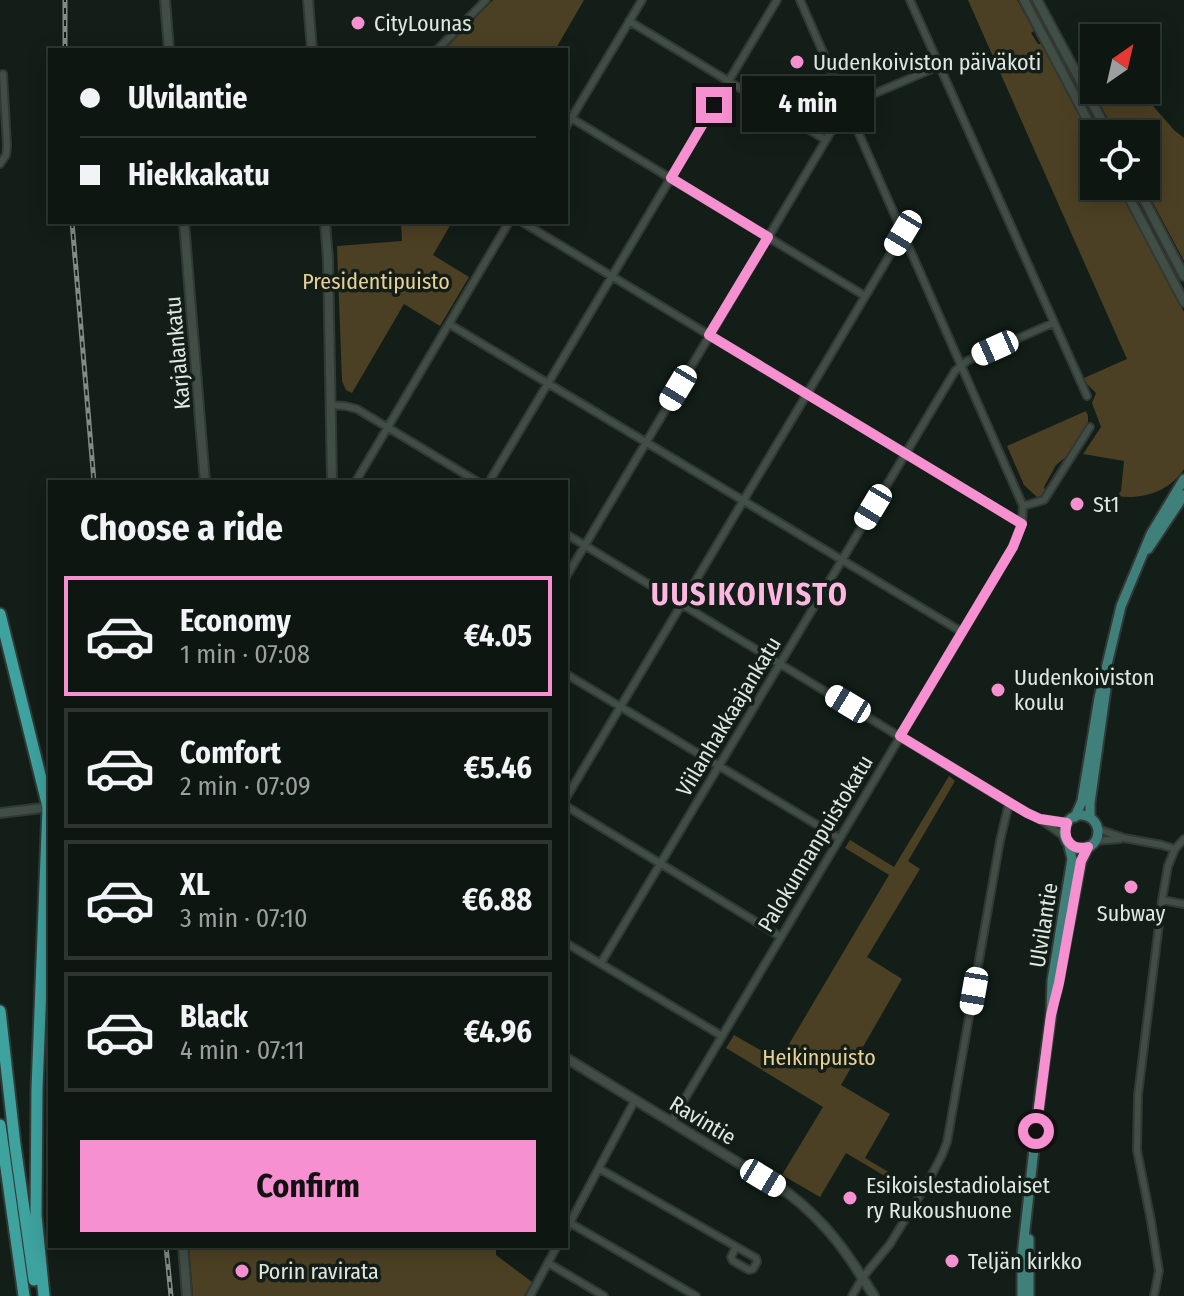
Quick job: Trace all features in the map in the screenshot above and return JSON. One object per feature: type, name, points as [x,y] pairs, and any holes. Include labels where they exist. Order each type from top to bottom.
[{"type":"highway","points":[[0,614],[48,803]]},
{"type":"highway","points":[[44,1296],[36,1215],[37,1089],[48,830]]},
{"type":"highway","points":[[0,1011],[21,1196],[37,1296]]},
{"type":"highway","points":[[0,1125],[24,1296]]},
{"type":"main road","points":[[165,0],[169,48]]},
{"type":"main road","points":[[308,0],[312,48]]},
{"type":"main road","points":[[1024,0],[1088,120]]},
{"type":"main road","points":[[1037,0],[1101,120]]},
{"type":"main road","points":[[1130,200],[1184,302]]},
{"type":"main road","points":[[1144,200],[1184,276]]},
{"type":"main road","name":"Karjalankatu","points":[[184,224],[205,480]]},
{"type":"main road","points":[[325,224],[332,480]]},
{"type":"main road","points":[[1109,653],[1090,803],[1090,817],[1098,829],[1092,844],[1081,849],[1066,840],[1064,831],[1082,801],[1099,698],[1109,653],[1121,606],[1151,534],[1184,479]]},
{"type":"main road","points":[[1143,555],[1184,495]]},
{"type":"main road","points":[[0,813],[48,807]]},
{"type":"main road","points":[[1071,820],[1085,815],[1090,817]]},
{"type":"main road","name":"Ulvilantie","points":[[1051,1015],[1052,981],[1072,859],[1066,840]]},
{"type":"main road","name":"Ulvilantie","points":[[1022,1296],[1022,1256],[1051,1015],[1081,861],[1092,844]]},
{"type":"main road","name":"Ravintie","points":[[568,1059],[798,1201],[821,1221],[844,1248],[874,1296]]},
{"type":"main road","name":"Ulvilantie","points":[[1029,1207],[1029,1296]]},
{"type":"main road","points":[[183,1248],[187,1296]]},
{"type":"street","points":[[439,48],[486,0]]},
{"type":"street","points":[[568,123],[642,0]]},
{"type":"street","points":[[490,480],[777,0]]},
{"type":"street","points":[[800,0],[1023,506],[1044,500],[1090,427]]},
{"type":"street","points":[[910,0],[1087,396]]},
{"type":"street","points":[[629,21],[826,140]]},
{"type":"street","points":[[568,574],[840,117],[848,107],[939,66]]},
{"type":"street","points":[[0,164],[7,146],[3,74]]},
{"type":"street","points":[[571,118],[865,296]]},
{"type":"street","points":[[357,480],[508,224]]},
{"type":"street","points":[[525,224],[1022,524]]},
{"type":"street","points":[[568,795],[903,233]]},
{"type":"street","points":[[961,364],[1053,323]]},
{"type":"street","points":[[449,324],[962,632]]},
{"type":"street","name":"Viilanhakkaajankatu","points":[[601,963],[961,364]]},
{"type":"street","points":[[330,405],[357,409],[475,480]]},
{"type":"street","name":"Palokunnanpuistokatu","points":[[671,1122],[1013,547],[1022,524],[1023,506]]},
{"type":"street","points":[[568,535],[1040,819],[1066,840]]},
{"type":"street","points":[[568,675],[839,838]]},
{"type":"street","points":[[852,1296],[897,1233],[928,1182],[947,1142],[1009,803]]},
{"type":"street","points":[[568,807],[781,937]]},
{"type":"street","points":[[1040,819],[1071,820]]},
{"type":"street","points":[[1098,829],[1175,849]]},
{"type":"street","points":[[1092,844],[1124,838]]},
{"type":"street","points":[[1154,1296],[1159,1271],[1137,1150],[1138,1095],[1168,866],[1175,849],[1184,839]]},
{"type":"street","points":[[1162,900],[1184,904]]},
{"type":"street","points":[[568,944],[722,1036]]},
{"type":"street","points":[[635,1100],[568,1226],[696,1296]]},
{"type":"street","points":[[600,1169],[736,1247]]},
{"type":"street","points":[[530,1296],[556,1248]]},
{"type":"street","points":[[548,1263],[604,1296]]},
{"type":"street","points":[[587,1296],[590,1288]]},
{"type":"green space","points":[[493,0],[584,0],[556,48],[446,48]]},
{"type":"green space","points":[[968,0],[1017,0],[1034,31],[1031,33],[1041,44],[1082,120],[1080,200],[1124,200],[1184,312],[1184,469],[1163,489],[1136,497],[1117,496],[1121,491],[1124,461],[1083,454],[1101,427],[1092,403],[1096,393],[1084,378],[1127,359]]},
{"type":"green space","points":[[1100,104],[1151,104],[1184,138],[1184,261],[1151,200],[1160,200],[1160,120],[1109,120]]},
{"type":"green space","name":"Presidentipuisto","points":[[401,224],[451,224],[433,255],[469,277],[440,326],[404,304],[352,393],[346,390],[342,381],[337,246],[402,241]]},
{"type":"green space","points":[[1086,411],[1088,423],[1067,456],[1056,465],[1044,487],[1046,492],[1037,497],[1024,485],[1007,446]]},
{"type":"green space","name":"Heikinpuisto","points":[[949,776],[955,781],[908,861],[920,869],[867,957],[902,979],[841,1085],[890,1114],[865,1158],[912,1186],[910,1191],[846,1153],[820,1197],[782,1175],[823,1107],[726,1048],[734,1035],[779,1061],[889,875],[845,848],[850,840],[894,867]]},
{"type":"green space","points":[[189,1248],[496,1248],[496,1255],[532,1282],[524,1296],[193,1296]]},
{"type":"railway","points":[[65,0],[65,48]]},
{"type":"railway","points":[[72,224],[94,480]]},
{"type":"railway","points":[[166,1248],[171,1296]]},
{"type":"place","name":"CityLounas","points":[[358,23]]},
{"type":"place","name":"Uudenkoiviston päiväkoti","points":[[797,62]]},
{"type":"place","name":"St1","points":[[1077,504]]},
{"type":"place","name":"Uudenkoiviston koulu","points":[[998,690]]},
{"type":"place","name":"Subway","points":[[1131,887]]},
{"type":"place","name":"Esikoislestadiolaiset ry Rukoushuone","points":[[850,1198]]},
{"type":"place","name":"Teljän kirkko","points":[[952,1261]]},
{"type":"place","name":"Porin ravirata","points":[[242,1271]]},
{"type":"district","name":"UUSIKOIVISTO","points":[[750,595]]},
{"type":"route","points":[[714,105],[671,178],[768,237],[709,335],[1022,524],[1013,547],[900,736],[1027,813],[1040,819],[1067,823],[1064,831],[1068,842],[1081,849],[1088,847],[1081,861],[1051,1015],[1036,1131]]}]
